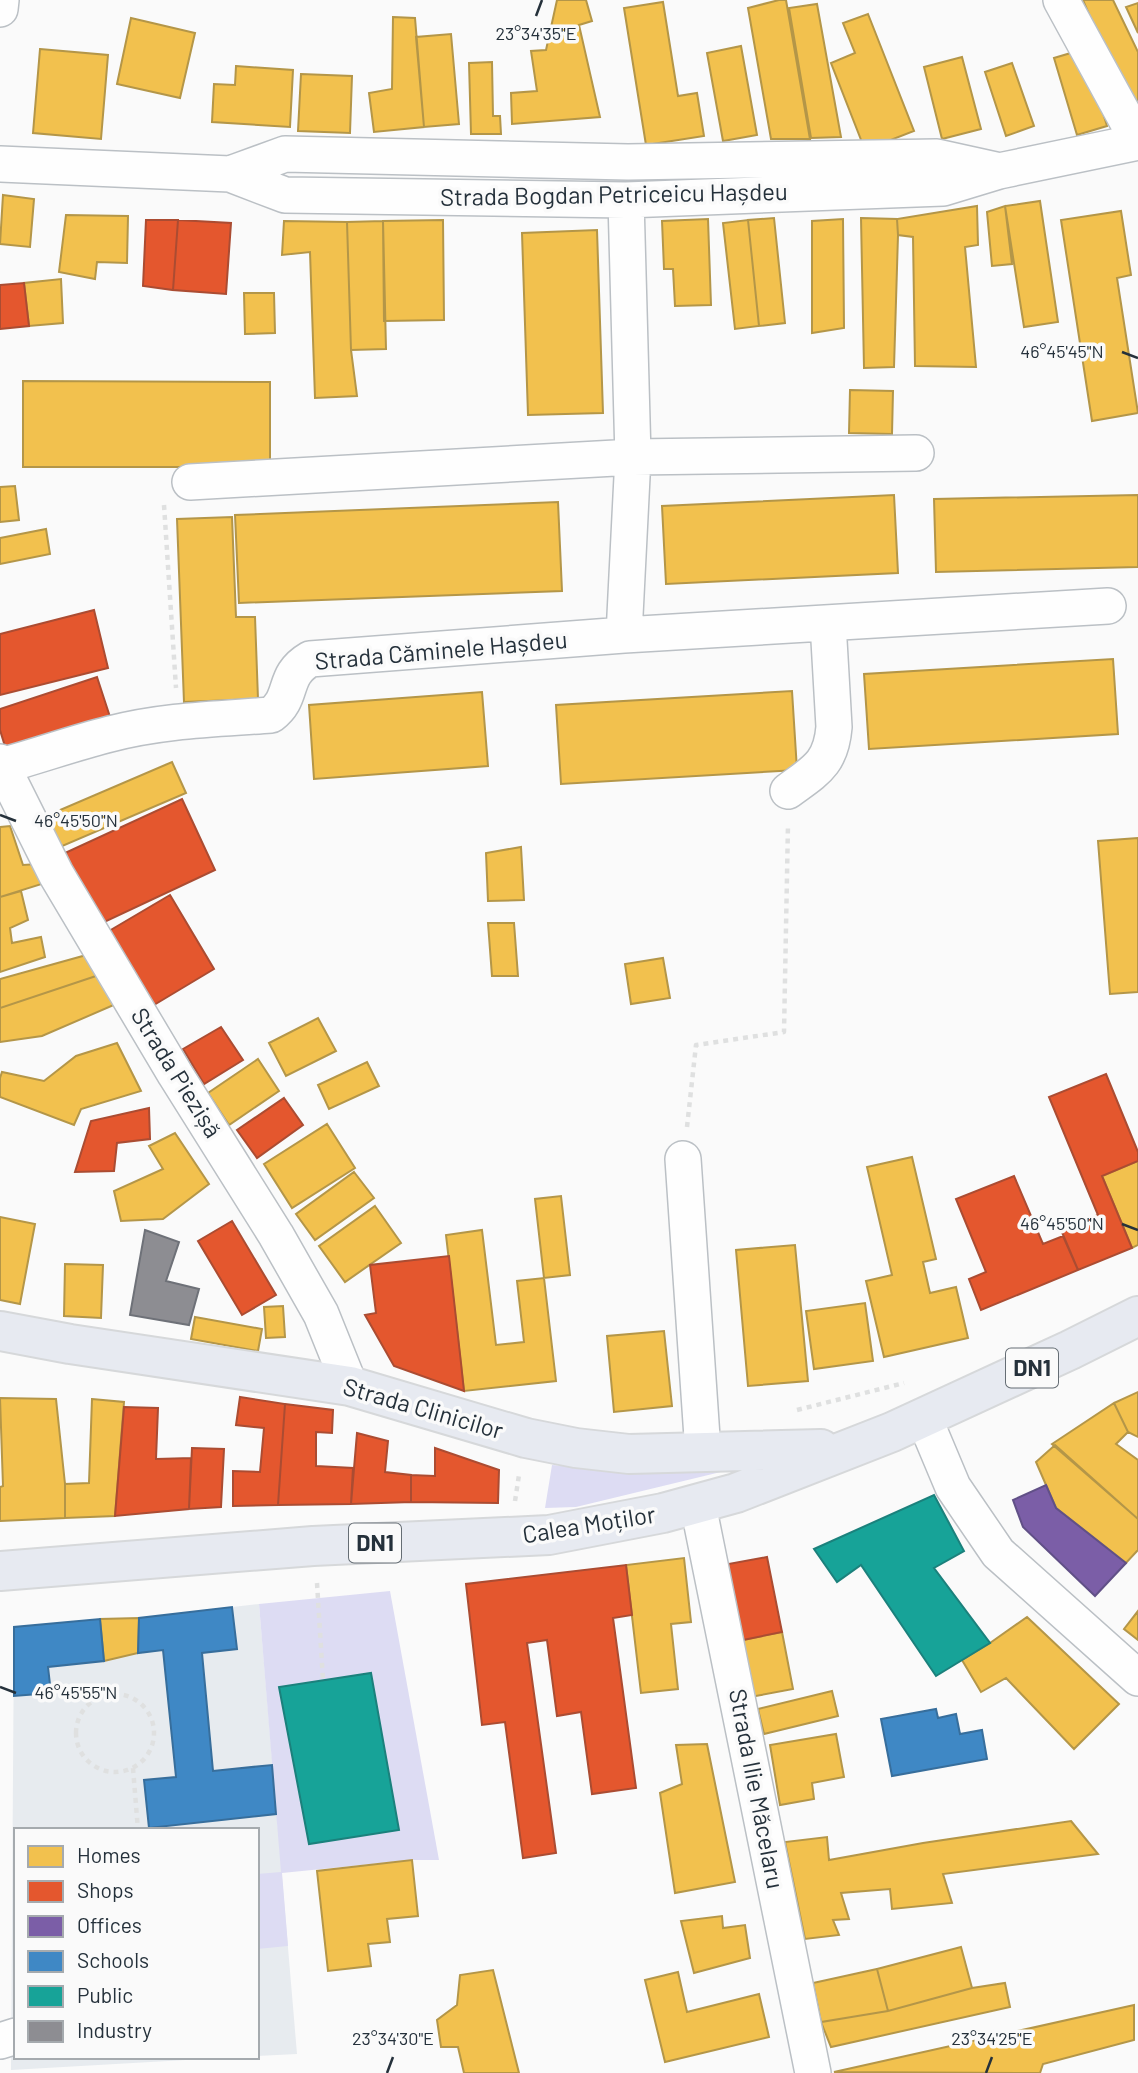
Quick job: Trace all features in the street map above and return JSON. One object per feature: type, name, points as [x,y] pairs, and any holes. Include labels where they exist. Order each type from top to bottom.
[{"type":"main road","name":"Calea Moților","points":[[0,1571],[313,1546],[549,1535],[698,1505],[736,1493],[924,1418],[1138,1316]]},
{"type":"main road","name":"Strada Clinicilor","points":[[0,1331],[350,1386],[526,1438],[563,1446],[629,1454],[848,1448]]},
{"type":"street","points":[[0,9],[1,0]]},
{"type":"street","points":[[1061,0],[1138,141]]},
{"type":"street","name":"Strada Bogdan Petriceicu Hașdeu","points":[[0,164],[230,174],[285,195],[626,200],[943,188],[999,171],[1138,141]]},
{"type":"street","name":"Strada Bogdan Petriceicu Hașdeu","points":[[230,174],[285,154],[628,162],[937,157],[999,171]]},
{"type":"street","points":[[624,635],[633,457],[626,200]]},
{"type":"street","points":[[190,482],[633,457],[916,453]]},
{"type":"street","name":"Strada Căminele Hașdeu","points":[[1,764],[49,753],[111,733],[178,721],[271,715],[285,700],[290,679],[298,666],[310,660],[624,635],[1108,606]]},
{"type":"street","points":[[788,792],[817,769],[828,756],[833,743],[828,623]]},
{"type":"street","name":"Strada Piezișă","points":[[1,764],[56,874],[175,1074],[276,1235],[321,1314],[350,1386]]},
{"type":"street","points":[[683,1159],[703,1452]]},
{"type":"street","points":[[924,1418],[953,1488],[998,1553],[1138,1678]]},
{"type":"street","name":"Strada Ilie Măcelaru","points":[[698,1505],[813,2073]]},
{"type":"path","points":[[178,721],[163,482],[190,482]]},
{"type":"path","points":[[683,1159],[695,1045],[784,1032],[788,792]]},
{"type":"path","points":[[786,1412],[905,1383]]},
{"type":"path","points":[[514,1503],[521,1466]]},
{"type":"path","points":[[317,1578],[323,1680]]},
{"type":"path","points":[[111,1694],[136,1700],[152,1721],[154,1735],[151,1749],[144,1760],[133,1768],[121,1772],[97,1769],[87,1762],[80,1751],[76,1740],[79,1716],[97,1698],[111,1694]]},
{"type":"path","points":[[133,1768],[138,1828]]},
{"type":"shaded area","points":[[552,1465],[615,1470],[729,1470],[576,1507],[545,1508]]},
{"type":"shaded area","points":[[390,1591],[439,1860],[412,1860],[282,1873],[288,1946],[259,1949],[259,1874],[281,1872],[259,1604]]},
{"type":"shaded area","points":[[259,1604],[297,2054],[259,2056],[259,1828],[14,1828],[14,2059],[203,2059],[11,2070],[14,1627],[139,1618]]},
{"type":"building: Homes","points":[[557,0],[586,0],[592,21],[579,25],[600,117],[512,124],[511,93],[537,91],[531,51],[546,50]]},
{"type":"building: Homes","points":[[786,0],[810,139],[771,139],[748,8]]},
{"type":"building: Homes","points":[[1083,0],[1113,0],[1138,52],[1138,106],[1129,110]]},
{"type":"building: Homes","points":[[663,2],[678,96],[697,93],[704,136],[646,145],[624,8]]},
{"type":"building: Homes","points":[[1138,3],[1138,33],[1126,7]]},
{"type":"building: Homes","points":[[817,4],[841,137],[811,138],[789,8]]},
{"type":"building: Homes","points":[[868,14],[914,131],[865,150],[831,63],[855,53],[843,23]]},
{"type":"building: Homes","points":[[393,17],[415,18],[424,127],[374,132],[369,93],[392,89]]},
{"type":"building: Homes","points":[[131,18],[195,33],[180,98],[117,84]]},
{"type":"building: Homes","points":[[451,34],[459,124],[424,127],[416,37]]},
{"type":"building: Homes","points":[[741,46],[757,135],[723,141],[707,53]]},
{"type":"building: Homes","points":[[40,49],[108,55],[101,139],[33,133]]},
{"type":"building: Homes","points":[[1084,49],[1107,126],[1077,135],[1054,58]]},
{"type":"building: Homes","points":[[962,57],[981,129],[942,139],[924,67]]},
{"type":"building: Homes","points":[[492,62],[493,116],[500,116],[501,134],[471,134],[469,63]]},
{"type":"building: Homes","points":[[1012,63],[1034,126],[1006,136],[985,72]]},
{"type":"building: Homes","points":[[236,66],[293,70],[290,127],[212,122],[214,84],[235,85]]},
{"type":"building: Homes","points":[[301,74],[352,76],[350,133],[298,131]]},
{"type":"building: Homes","points":[[3,195],[34,199],[30,247],[0,244]]},
{"type":"building: Homes","points":[[1040,201],[1058,322],[1024,327],[1005,206]]},
{"type":"building: Homes","points":[[977,206],[978,245],[965,247],[976,367],[915,366],[913,237],[898,235],[897,219]]},
{"type":"building: Homes","points":[[1005,206],[1012,264],[992,266],[987,212]]},
{"type":"building: Homes","points":[[1121,211],[1131,275],[1117,278],[1138,413],[1092,421],[1061,220]]},
{"type":"building: Homes","points":[[66,215],[128,216],[127,263],[97,262],[95,279],[59,272]]},
{"type":"building: Homes","points":[[774,218],[785,323],[759,326],[748,220]]},
{"type":"building: Homes","points":[[861,218],[897,219],[894,367],[864,368]]},
{"type":"building: Homes","points":[[708,219],[711,305],[675,306],[673,269],[664,269],[662,221]]},
{"type":"building: Homes","points":[[843,219],[844,328],[812,333],[812,221]]},
{"type":"building: Homes","points":[[443,220],[444,320],[384,321],[383,221]]},
{"type":"building: Homes","points":[[748,220],[759,326],[735,329],[723,223]]},
{"type":"building: Homes","points":[[284,221],[347,222],[351,350],[357,396],[315,398],[310,252],[282,255]]},
{"type":"building: Homes","points":[[383,221],[386,349],[351,350],[347,222]]},
{"type":"building: Homes","points":[[597,230],[603,413],[528,415],[522,233]]},
{"type":"building: Homes","points":[[61,279],[63,323],[29,326],[24,283]]},
{"type":"building: Homes","points":[[244,293],[274,293],[275,333],[245,334]]},
{"type":"building: Homes","points":[[23,381],[270,382],[270,467],[23,467]]},
{"type":"building: Homes","points":[[850,390],[893,391],[892,434],[849,433]]},
{"type":"building: Homes","points":[[15,486],[19,520],[0,522],[0,487]]},
{"type":"building: Homes","points":[[894,495],[898,573],[666,584],[662,506]]},
{"type":"building: Homes","points":[[1138,495],[1138,567],[936,572],[934,499]]},
{"type":"building: Homes","points":[[558,502],[562,591],[239,603],[235,515]]},
{"type":"building: Homes","points":[[232,517],[236,617],[255,617],[258,699],[184,702],[177,519]]},
{"type":"building: Homes","points":[[46,529],[50,554],[0,564],[0,538]]},
{"type":"building: Homes","points":[[1113,659],[1118,734],[869,749],[864,674]]},
{"type":"building: Homes","points":[[792,691],[797,770],[561,784],[556,705]]},
{"type":"building: Homes","points":[[482,692],[488,766],[314,779],[309,705]]},
{"type":"building: Homes","points":[[172,762],[186,793],[60,847],[46,816]]},
{"type":"building: Homes","points":[[10,826],[23,865],[38,864],[48,882],[0,897],[0,827]]},
{"type":"building: Homes","points":[[1138,838],[1138,992],[1110,994],[1098,841]]},
{"type":"building: Homes","points":[[521,847],[524,900],[488,901],[486,853]]},
{"type":"building: Homes","points":[[21,891],[28,920],[10,928],[12,943],[41,937],[45,957],[0,972],[0,897]]},
{"type":"building: Homes","points":[[488,923],[514,923],[518,976],[492,976]]},
{"type":"building: Homes","points":[[90,954],[102,974],[0,1008],[0,979]]},
{"type":"building: Homes","points":[[663,958],[670,998],[631,1004],[625,964]]},
{"type":"building: Homes","points":[[102,974],[116,1004],[42,1036],[0,1042],[0,1008]]},
{"type":"building: Homes","points":[[318,1018],[336,1051],[286,1076],[269,1043]]},
{"type":"building: Homes","points":[[117,1043],[141,1091],[81,1109],[74,1125],[0,1097],[2,1072],[44,1081],[76,1056]]},
{"type":"building: Homes","points":[[258,1059],[279,1091],[229,1125],[208,1093]]},
{"type":"building: Homes","points":[[367,1062],[379,1086],[329,1109],[318,1085]]},
{"type":"building: Homes","points":[[327,1124],[355,1168],[292,1208],[264,1164]]},
{"type":"building: Homes","points":[[175,1133],[209,1184],[163,1219],[121,1221],[114,1191],[163,1169],[149,1146]]},
{"type":"building: Homes","points":[[912,1157],[936,1259],[923,1262],[930,1293],[956,1287],[968,1338],[884,1357],[866,1281],[892,1275],[867,1167]]},
{"type":"building: Homes","points":[[1138,1161],[1138,1245],[1132,1248],[1102,1176]]},
{"type":"building: Homes","points":[[354,1172],[374,1198],[315,1240],[296,1214]]},
{"type":"building: Homes","points":[[561,1196],[570,1275],[544,1278],[535,1199]]},
{"type":"building: Homes","points":[[375,1206],[401,1243],[345,1282],[319,1246]]},
{"type":"building: Homes","points":[[0,1217],[35,1224],[20,1304],[0,1300]]},
{"type":"building: Homes","points":[[482,1230],[496,1345],[524,1342],[517,1281],[544,1278],[556,1381],[464,1391],[446,1235]]},
{"type":"building: Homes","points":[[795,1245],[808,1381],[748,1386],[736,1250]]},
{"type":"building: Homes","points":[[65,1264],[103,1265],[101,1318],[64,1316]]},
{"type":"building: Homes","points":[[865,1303],[873,1361],[814,1369],[806,1311]]},
{"type":"building: Homes","points":[[283,1306],[285,1337],[266,1338],[264,1307]]},
{"type":"building: Homes","points":[[195,1317],[262,1329],[258,1351],[191,1339]]},
{"type":"building: Homes","points":[[664,1331],[672,1406],[614,1412],[607,1336]]},
{"type":"building: Homes","points":[[1138,1392],[1138,1437],[1128,1432],[1114,1403]]},
{"type":"building: Homes","points":[[0,1398],[56,1399],[65,1484],[65,1518],[0,1521],[0,1487],[3,1486]]},
{"type":"building: Homes","points":[[92,1399],[124,1402],[115,1516],[65,1518],[65,1484],[89,1483]]},
{"type":"building: Homes","points":[[1114,1403],[1128,1432],[1116,1444],[1138,1460],[1138,1519],[1052,1444]]},
{"type":"building: Homes","points":[[1055,1445],[1138,1519],[1138,1550],[1126,1563],[1056,1508],[1036,1462]]},
{"type":"building: Homes","points":[[684,1558],[691,1622],[671,1624],[678,1689],[641,1693],[626,1565]]},
{"type":"building: Homes","points":[[1138,1611],[1138,1640],[1124,1629]]},
{"type":"building: Homes","points":[[1027,1617],[1119,1704],[1074,1749],[1006,1678],[981,1692],[962,1660]]},
{"type":"building: Homes","points":[[139,1618],[138,1653],[104,1661],[100,1619]]},
{"type":"building: Homes","points":[[782,1632],[793,1689],[750,1697],[738,1641]]},
{"type":"building: Homes","points":[[832,1691],[838,1716],[764,1734],[758,1709]]},
{"type":"building: Homes","points":[[836,1734],[844,1777],[812,1783],[814,1799],[780,1805],[770,1745]]},
{"type":"building: Homes","points":[[707,1744],[735,1882],[675,1893],[660,1793],[682,1784],[676,1745]]},
{"type":"building: Homes","points":[[1071,1821],[1098,1854],[943,1874],[952,1903],[892,1909],[890,1889],[841,1893],[849,1919],[833,1920],[839,1935],[805,1939],[785,1842],[827,1837],[829,1860]]},
{"type":"building: Homes","points":[[412,1860],[418,1916],[387,1919],[390,1942],[368,1944],[371,1966],[328,1971],[317,1871]]},
{"type":"building: Homes","points":[[722,1916],[723,1928],[745,1925],[750,1958],[694,1973],[681,1921]]},
{"type":"building: Homes","points":[[961,1947],[972,1988],[888,2011],[877,1969]]},
{"type":"building: Homes","points":[[877,1969],[888,2011],[821,2022],[813,1983]]},
{"type":"building: Homes","points":[[493,1970],[519,2073],[464,2073],[458,2047],[441,2047],[437,2020],[457,2005],[460,1975]]},
{"type":"building: Homes","points":[[678,1972],[687,2012],[759,1994],[769,2037],[665,2062],[645,1980]]},
{"type":"building: Homes","points":[[1005,1983],[1010,2007],[831,2047],[821,2022],[888,2011],[972,1988]]},
{"type":"building: Homes","points":[[1134,2005],[1134,2040],[1043,2064],[1040,2073],[834,2072]]},
{"type":"building: Shops","points":[[146,220],[178,220],[173,290],[143,286]]},
{"type":"building: Shops","points":[[178,220],[231,223],[226,294],[173,290]]},
{"type":"building: Shops","points":[[24,283],[29,326],[0,329],[0,285]]},
{"type":"building: Shops","points":[[94,610],[108,668],[0,695],[0,634]]},
{"type":"building: Shops","points":[[97,677],[112,723],[8,756],[0,730],[0,709]]},
{"type":"building: Shops","points":[[182,799],[215,870],[98,925],[65,853]]},
{"type":"building: Shops","points":[[170,895],[214,969],[154,1005],[109,931]]},
{"type":"building: Shops","points":[[221,1027],[243,1060],[204,1084],[183,1049]]},
{"type":"building: Shops","points":[[1106,1074],[1138,1152],[1138,1161],[1102,1176],[1132,1248],[1078,1270],[1061,1230],[1098,1215],[1049,1097]]},
{"type":"building: Shops","points":[[284,1098],[303,1125],[257,1158],[237,1130]]},
{"type":"building: Shops","points":[[149,1108],[150,1139],[117,1143],[114,1171],[75,1172],[91,1121]]},
{"type":"building: Shops","points":[[1014,1176],[1043,1244],[1063,1236],[1078,1270],[981,1310],[969,1279],[986,1272],[956,1199]]},
{"type":"building: Shops","points":[[232,1221],[276,1295],[242,1315],[198,1241]]},
{"type":"building: Shops","points":[[449,1256],[464,1391],[394,1366],[365,1315],[376,1313],[370,1265]]},
{"type":"building: Shops","points":[[240,1397],[285,1404],[278,1505],[233,1506],[233,1471],[260,1472],[264,1428],[236,1425]]},
{"type":"building: Shops","points":[[285,1404],[333,1410],[332,1433],[316,1432],[316,1466],[353,1468],[351,1504],[278,1505]]},
{"type":"building: Shops","points":[[124,1407],[158,1408],[156,1459],[191,1458],[189,1509],[115,1516]]},
{"type":"building: Shops","points":[[357,1433],[388,1441],[385,1472],[411,1475],[411,1502],[351,1504]]},
{"type":"building: Shops","points":[[192,1448],[224,1449],[221,1507],[189,1509]]},
{"type":"building: Shops","points":[[435,1448],[499,1470],[498,1503],[411,1502],[411,1475],[435,1476]]},
{"type":"building: Shops","points":[[767,1557],[782,1632],[738,1641],[723,1565]]},
{"type":"building: Shops","points":[[626,1565],[632,1615],[613,1618],[636,1788],[592,1794],[581,1712],[557,1716],[547,1640],[527,1643],[556,1853],[523,1858],[505,1722],[482,1725],[466,1584]]},
{"type":"building: Offices","points":[[1046,1485],[1056,1508],[1126,1563],[1095,1596],[1023,1527],[1013,1500]]},
{"type":"building: Schools","points":[[232,1607],[237,1649],[202,1653],[213,1771],[272,1765],[276,1814],[149,1828],[144,1780],[176,1777],[163,1650],[138,1653],[139,1618]]},
{"type":"building: Schools","points":[[100,1619],[104,1661],[48,1667],[51,1693],[14,1696],[14,1627]]},
{"type":"building: Schools","points":[[936,1709],[938,1718],[956,1714],[960,1734],[982,1730],[987,1759],[892,1776],[881,1719]]},
{"type":"building: Public","points":[[934,1495],[964,1551],[934,1568],[990,1643],[936,1676],[861,1565],[837,1582],[814,1549]]},
{"type":"building: Public","points":[[371,1673],[399,1830],[309,1844],[279,1687]]},
{"type":"building: Industry","points":[[145,1230],[179,1242],[166,1281],[199,1289],[189,1325],[130,1315]]}]
